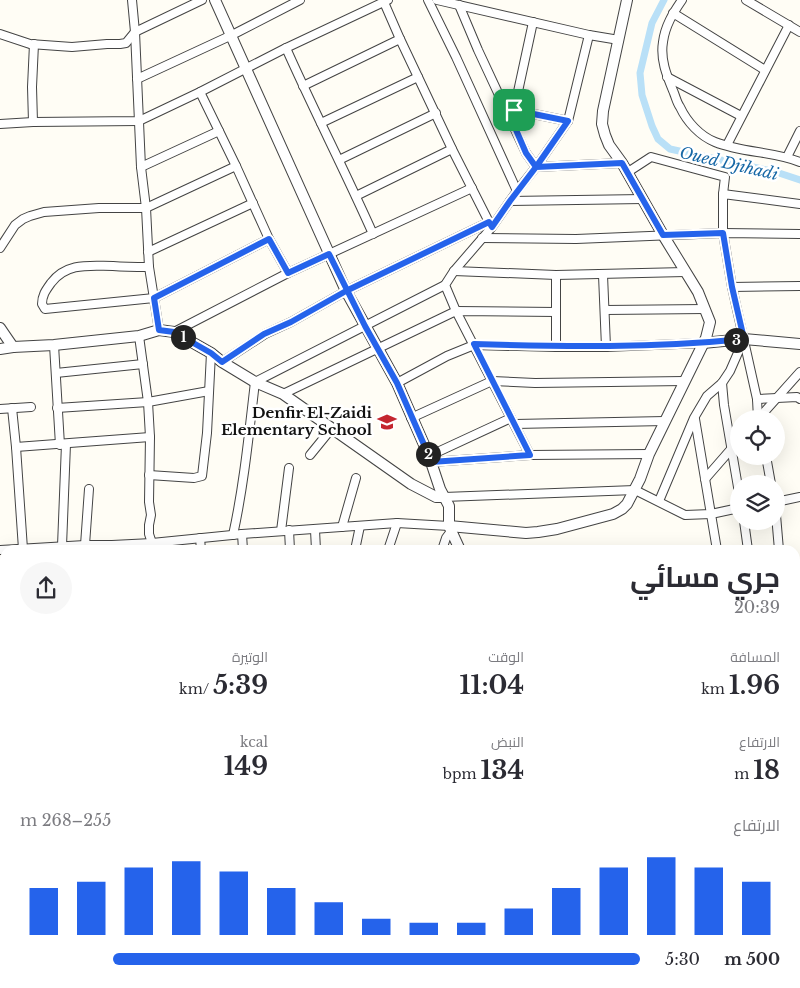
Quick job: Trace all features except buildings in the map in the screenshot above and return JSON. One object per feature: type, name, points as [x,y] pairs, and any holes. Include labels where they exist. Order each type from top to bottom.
[{"type":"street","points":[[132,0],[141,167],[146,208],[149,267],[159,330]]},
{"type":"street","points":[[0,34],[34,44],[72,47],[126,43],[135,32],[202,0]]},
{"type":"street","points":[[215,0],[346,291],[397,383],[430,459],[440,489],[449,506],[450,528],[458,545]]},
{"type":"street","points":[[137,79],[232,35],[300,0]]},
{"type":"street","points":[[428,0],[517,191]]},
{"type":"street","points":[[437,0],[589,35],[619,40]]},
{"type":"street","points":[[163,545],[200,538],[242,534],[397,523],[526,533],[538,532],[557,529],[613,514],[627,504],[703,343],[710,322],[698,292],[610,145],[602,124],[603,111],[627,0]]},
{"type":"street","points":[[682,0],[669,21],[663,40],[662,57],[667,77],[680,108],[692,125],[704,137],[719,144],[787,157],[800,162]]},
{"type":"street","points":[[746,0],[800,32]]},
{"type":"street","points":[[0,124],[139,121],[385,1],[400,39],[490,225]]},
{"type":"street","points":[[459,5],[478,50],[512,113],[526,153],[536,167]]},
{"type":"street","points":[[673,13],[765,70]]},
{"type":"street","points":[[512,113],[533,22]]},
{"type":"street","points":[[727,145],[789,25]]},
{"type":"street","points":[[255,382],[445,285],[536,167],[568,121],[589,35]]},
{"type":"street","points":[[303,86],[400,39]]},
{"type":"street","points":[[33,122],[34,44]]},
{"type":"street","points":[[286,48],[373,234]]},
{"type":"street","points":[[321,123],[418,77]]},
{"type":"street","points":[[667,77],[741,116]]},
{"type":"street","points":[[200,92],[269,239],[288,273]]},
{"type":"street","points":[[338,160],[436,113]]},
{"type":"street","points":[[512,113],[568,121]]},
{"type":"street","points":[[141,167],[219,131]]},
{"type":"street","points":[[787,157],[800,131]]},
{"type":"street","points":[[356,196],[452,149]]},
{"type":"street","points":[[536,167],[625,168],[651,158],[725,177],[723,233],[732,287],[757,398],[758,410]]},
{"type":"street","points":[[0,248],[15,225],[23,219],[44,212],[99,208],[146,208],[236,166]]},
{"type":"street","points":[[174,332],[288,273],[472,188]]},
{"type":"street","points":[[723,194],[800,204]]},
{"type":"street","points":[[510,201],[643,199]]},
{"type":"street","points":[[148,252],[253,203]]},
{"type":"street","points":[[222,362],[264,334],[291,322],[346,291],[490,225]]},
{"type":"street","points":[[482,238],[576,239],[723,233],[800,234]]},
{"type":"street","points":[[149,267],[79,266],[64,271],[56,277],[45,291],[42,304],[45,310],[154,298],[269,239]]},
{"type":"street","points":[[454,271],[556,275],[686,272]]},
{"type":"street","points":[[556,275],[556,347]]},
{"type":"street","points":[[603,275],[606,347]]},
{"type":"street","points":[[445,285],[456,311],[530,455]]},
{"type":"street","points":[[732,287],[800,286]]},
{"type":"street","points":[[605,310],[705,309]]},
{"type":"street","points":[[283,394],[456,311],[556,312]]},
{"type":"street","points":[[0,328],[13,347]]},
{"type":"street","points":[[0,349],[139,336],[159,330],[174,332],[211,353],[255,382],[283,394],[411,484],[436,497],[635,490],[685,515],[712,514],[730,510]]},
{"type":"street","points":[[139,336],[148,402],[150,438],[149,502],[151,515],[148,525],[152,545]]},
{"type":"street","points":[[659,501],[694,418],[706,396],[722,383],[730,371],[744,339]]},
{"type":"street","points":[[397,383],[474,344],[606,347],[703,343],[744,339],[800,344]]},
{"type":"street","points":[[54,345],[57,408],[63,444],[62,545]]},
{"type":"street","points":[[149,475],[194,478],[202,476],[207,434],[211,353]]},
{"type":"street","points":[[56,373],[143,364]]},
{"type":"street","points":[[766,410],[800,372]]},
{"type":"street","points":[[411,418],[492,381],[684,381]]},
{"type":"street","points":[[233,535],[238,513],[255,382]]},
{"type":"street","points":[[722,383],[730,443]]},
{"type":"street","points":[[57,408],[148,402],[209,391]]},
{"type":"street","points":[[757,398],[797,397],[800,399]]},
{"type":"street","points":[[0,409],[31,407]]},
{"type":"street","points":[[12,408],[22,545]]},
{"type":"street","points":[[694,418],[716,545]]},
{"type":"street","points":[[430,459],[513,421],[665,422]]},
{"type":"street","points":[[310,455],[332,428]]},
{"type":"street","points":[[16,447],[150,438]]},
{"type":"street","points":[[705,478],[730,450]]},
{"type":"street","points":[[430,459],[530,455],[649,454]]},
{"type":"street","points":[[289,468],[285,531],[289,545]]},
{"type":"street","points":[[342,527],[356,478]]},
{"type":"street","points":[[85,544],[89,489]]},
{"type":"street","points":[[785,500],[800,497]]},
{"type":"street","points":[[390,545],[397,523]]},
{"type":"street","points":[[356,545],[360,526]]},
{"type":"street","points":[[444,545],[450,528]]},
{"type":"street","points":[[315,530],[316,545]]},
{"type":"street","points":[[745,530],[747,545]]},
{"type":"street","points":[[777,530],[779,545]]},
{"type":"street","points":[[242,534],[243,545]]},
{"type":"street","points":[[200,538],[200,545]]},
{"type":"street","points":[[74,545],[92,545]]},
{"type":"waterway","name":"Oued Djihadi","points":[[664,0],[652,23],[640,73],[642,95],[658,139],[670,149],[776,172],[800,180]]},
{"type":"place","name":"Denfir El-Zaidi Elementary School","points":[[387,422]]},
{"type":"route","points":[[514,110],[510,116],[526,153],[536,167],[492,227],[489,222],[346,291],[291,322],[264,334],[222,362],[211,353],[174,332],[159,330],[154,298],[269,239],[288,273],[329,254],[346,291],[397,383],[431,462],[530,455],[474,344],[606,347],[703,343],[744,339],[732,287],[723,233],[663,235],[622,163],[536,167],[568,121],[514,110]]}]
